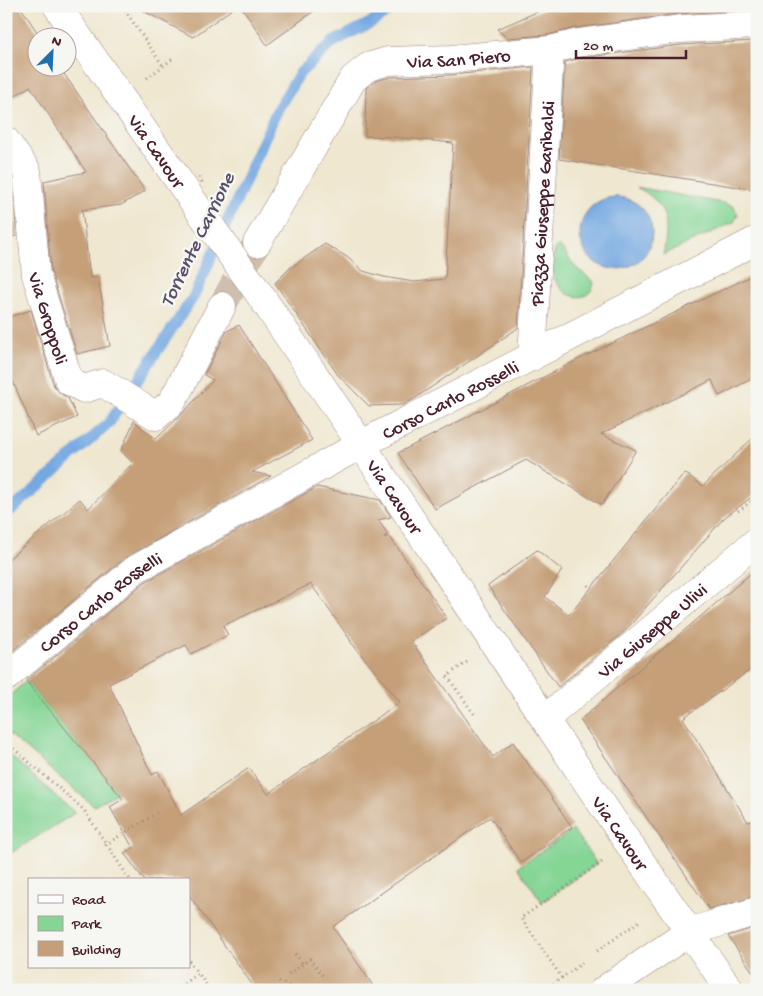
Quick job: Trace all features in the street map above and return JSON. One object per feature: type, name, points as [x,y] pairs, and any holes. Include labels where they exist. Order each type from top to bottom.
[{"type":"street","name":"Via Cavour","points":[[57,6],[258,292],[362,444],[545,719],[730,990]]},
{"type":"street","name":"Via San Piero","points":[[257,243],[353,79],[368,67],[388,61],[451,59],[550,50],[578,42],[680,29],[757,25]]},
{"type":"street","name":"Piazza Giuseppe Garibaldi","points":[[532,357],[550,50]]},
{"type":"street","name":"Via Groppoli","points":[[6,141],[27,171],[36,275],[69,381],[84,389],[103,383],[164,409],[222,306]]},
{"type":"street","name":"Corso Carlo Rosselli","points":[[6,676],[136,569],[362,444],[757,240]]},
{"type":"street","name":"Via Giuseppe Ulivi","points":[[545,719],[757,541]]},
{"type":"street","points":[[604,990],[689,932],[757,910]]},
{"type":"path","points":[[122,6],[163,66]]},
{"type":"path","points":[[471,658],[447,676],[474,714]]},
{"type":"path","points":[[6,742],[84,810],[129,878]]},
{"type":"path","points":[[106,845],[160,811]]},
{"type":"path","points":[[562,978],[521,918],[602,862]]},
{"type":"path","points":[[295,954],[303,964]]},
{"type":"path","points":[[289,974],[310,959],[324,976]]},
{"type":"path","points":[[190,962],[210,990]]},
{"type":"path","points":[[177,990],[198,973]]},
{"type":"path","points":[[279,981],[295,989]]},
{"type":"green space","points":[[636,187],[723,203],[733,206],[738,214],[734,222],[663,255],[666,233],[664,215],[654,199]]},
{"type":"green space","points":[[557,246],[561,247],[576,268],[594,282],[591,290],[586,295],[579,297],[571,295],[563,291],[557,284],[553,274],[553,262]]},
{"type":"green space","points":[[26,681],[118,792],[94,806],[6,732],[6,699]]},
{"type":"green space","points":[[6,752],[75,813],[6,856]]},
{"type":"green space","points":[[573,830],[597,864],[542,902],[518,867]]},
{"type":"water","points":[[623,197],[642,207],[650,219],[652,233],[650,247],[642,259],[630,267],[609,269],[590,259],[582,247],[580,226],[590,207],[602,199]]},
{"type":"building","points":[[6,6],[20,6],[34,28],[28,28],[28,78],[67,78],[145,191],[121,205],[82,210],[90,278],[98,277],[110,346],[77,354],[51,272],[44,181],[86,172],[30,86],[6,102]]},
{"type":"building","points":[[134,6],[236,6],[193,37]]},
{"type":"building","points":[[241,6],[321,6],[267,45]]},
{"type":"building","points":[[551,6],[757,6],[757,9],[678,14],[576,28],[547,35],[507,38],[497,29]]},
{"type":"building","points":[[757,41],[757,190],[559,159],[565,62],[581,58],[681,45]]},
{"type":"building","points":[[533,67],[518,328],[403,405],[369,406],[338,375],[275,283],[290,268],[325,244],[347,257],[363,271],[414,282],[445,279],[453,143],[365,136],[366,88],[375,81],[391,77],[452,75]]},
{"type":"building","points":[[6,169],[12,177],[17,236],[6,238]]},
{"type":"building","points":[[757,273],[757,376],[719,396],[712,380],[601,434],[636,450],[602,505],[526,460],[435,509],[398,453],[565,366]]},
{"type":"building","points":[[31,310],[54,386],[61,394],[68,398],[77,417],[36,436],[6,365],[6,318]]},
{"type":"building","points":[[239,325],[312,440],[252,472],[271,476],[126,557],[6,656],[6,561],[80,499],[88,509],[133,463],[121,451],[134,421],[156,439],[182,414],[213,380],[204,375],[227,331]]},
{"type":"building","points":[[757,434],[757,493],[724,518],[625,631],[558,687],[488,586],[537,550],[562,570],[545,597],[569,615],[685,473],[703,486]]},
{"type":"building","points":[[317,487],[380,500],[391,517],[378,520],[388,534],[384,537],[390,537],[447,618],[411,641],[493,757],[513,742],[572,827],[521,863],[490,817],[333,927],[376,990],[256,990],[190,896],[190,878],[143,878],[124,853],[133,848],[110,807],[123,799],[26,681],[145,582]],"holes":[[[311,584],[350,641],[400,702],[268,794],[249,768],[181,815],[158,771],[152,775],[109,684],[186,645],[191,654],[228,635],[223,626]]]},
{"type":"building","points":[[757,568],[757,665],[683,718],[748,822],[757,820],[757,896],[709,909],[580,720]]},
{"type":"building","points":[[757,927],[757,978],[728,936]]},
{"type":"waterway","name":"Torrente Carrione","points":[[6,515],[109,423],[194,296],[278,108],[300,73],[333,42],[374,21],[396,6]]},
{"type":"tunnel","points":[[222,306],[257,243]]}]
